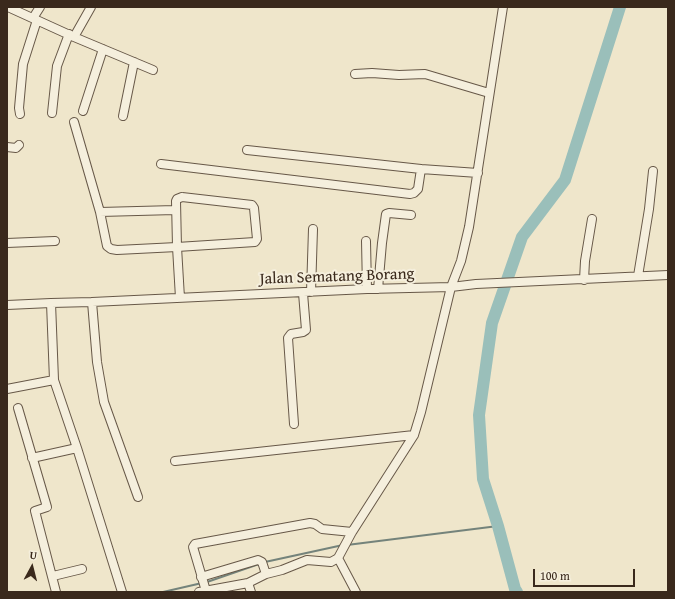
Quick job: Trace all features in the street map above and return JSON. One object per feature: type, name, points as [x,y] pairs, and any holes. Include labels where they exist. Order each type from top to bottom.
[{"type":"street","points":[[8,7],[71,36],[153,70]]},
{"type":"street","points":[[20,114],[19,108],[23,64],[35,19],[40,7]]},
{"type":"street","points":[[52,113],[57,66],[71,36],[91,7]]},
{"type":"street","points":[[202,587],[257,560],[264,568],[282,570],[308,560],[331,562],[340,555],[352,532],[414,435],[421,412],[451,287],[461,261],[468,234],[503,7]]},
{"type":"street","points":[[83,111],[103,49]]},
{"type":"street","points":[[123,116],[134,62]]},
{"type":"street","points":[[355,74],[425,74],[489,93]]},
{"type":"street","points":[[74,122],[100,212],[107,246],[111,249],[117,250],[176,247],[254,242],[257,238],[254,208],[250,205],[182,197],[177,199],[175,210],[176,247],[180,298]]},
{"type":"street","points":[[7,147],[16,148],[19,145]]},
{"type":"street","points":[[248,150],[421,169],[478,173]]},
{"type":"street","points":[[161,164],[410,194],[417,192],[421,169]]},
{"type":"street","points":[[639,271],[649,209],[653,171]]},
{"type":"street","points":[[100,212],[175,210]]},
{"type":"street","points":[[378,289],[386,214],[411,215]]},
{"type":"street","points":[[584,274],[592,219]]},
{"type":"street","points":[[294,424],[288,338],[291,334],[306,330],[307,292],[313,229]]},
{"type":"street","points":[[7,243],[55,241]]},
{"type":"street","points":[[366,241],[367,289]]},
{"type":"street","name":"Jalan Sematang Borang","points":[[7,305],[550,282],[584,274],[639,271],[668,275]]},
{"type":"street","points":[[92,302],[97,362],[104,402],[138,497]]},
{"type":"street","points":[[51,303],[54,380],[122,592]]},
{"type":"street","points":[[7,389],[54,380]]},
{"type":"street","points":[[18,408],[47,507],[35,511],[56,592]]},
{"type":"street","points":[[175,461],[414,435]]},
{"type":"street","points":[[32,458],[77,448]]},
{"type":"street","points":[[202,587],[192,547],[195,544],[310,523],[315,524],[322,529],[352,532]]},
{"type":"street","points":[[340,555],[356,592]]},
{"type":"street","points":[[202,587],[248,583],[264,568]]},
{"type":"street","points":[[53,576],[82,569]]},
{"type":"street","points":[[248,583],[251,592]]},
{"type":"waterway","points":[[517,592],[483,479],[479,415],[492,323],[522,237],[565,180],[620,7]]},
{"type":"waterway","points":[[347,545],[498,526]]},
{"type":"waterway","points":[[265,562],[343,545]]},
{"type":"waterway","points":[[207,582],[259,564]]},
{"type":"waterway","points":[[163,592],[202,583]]}]
